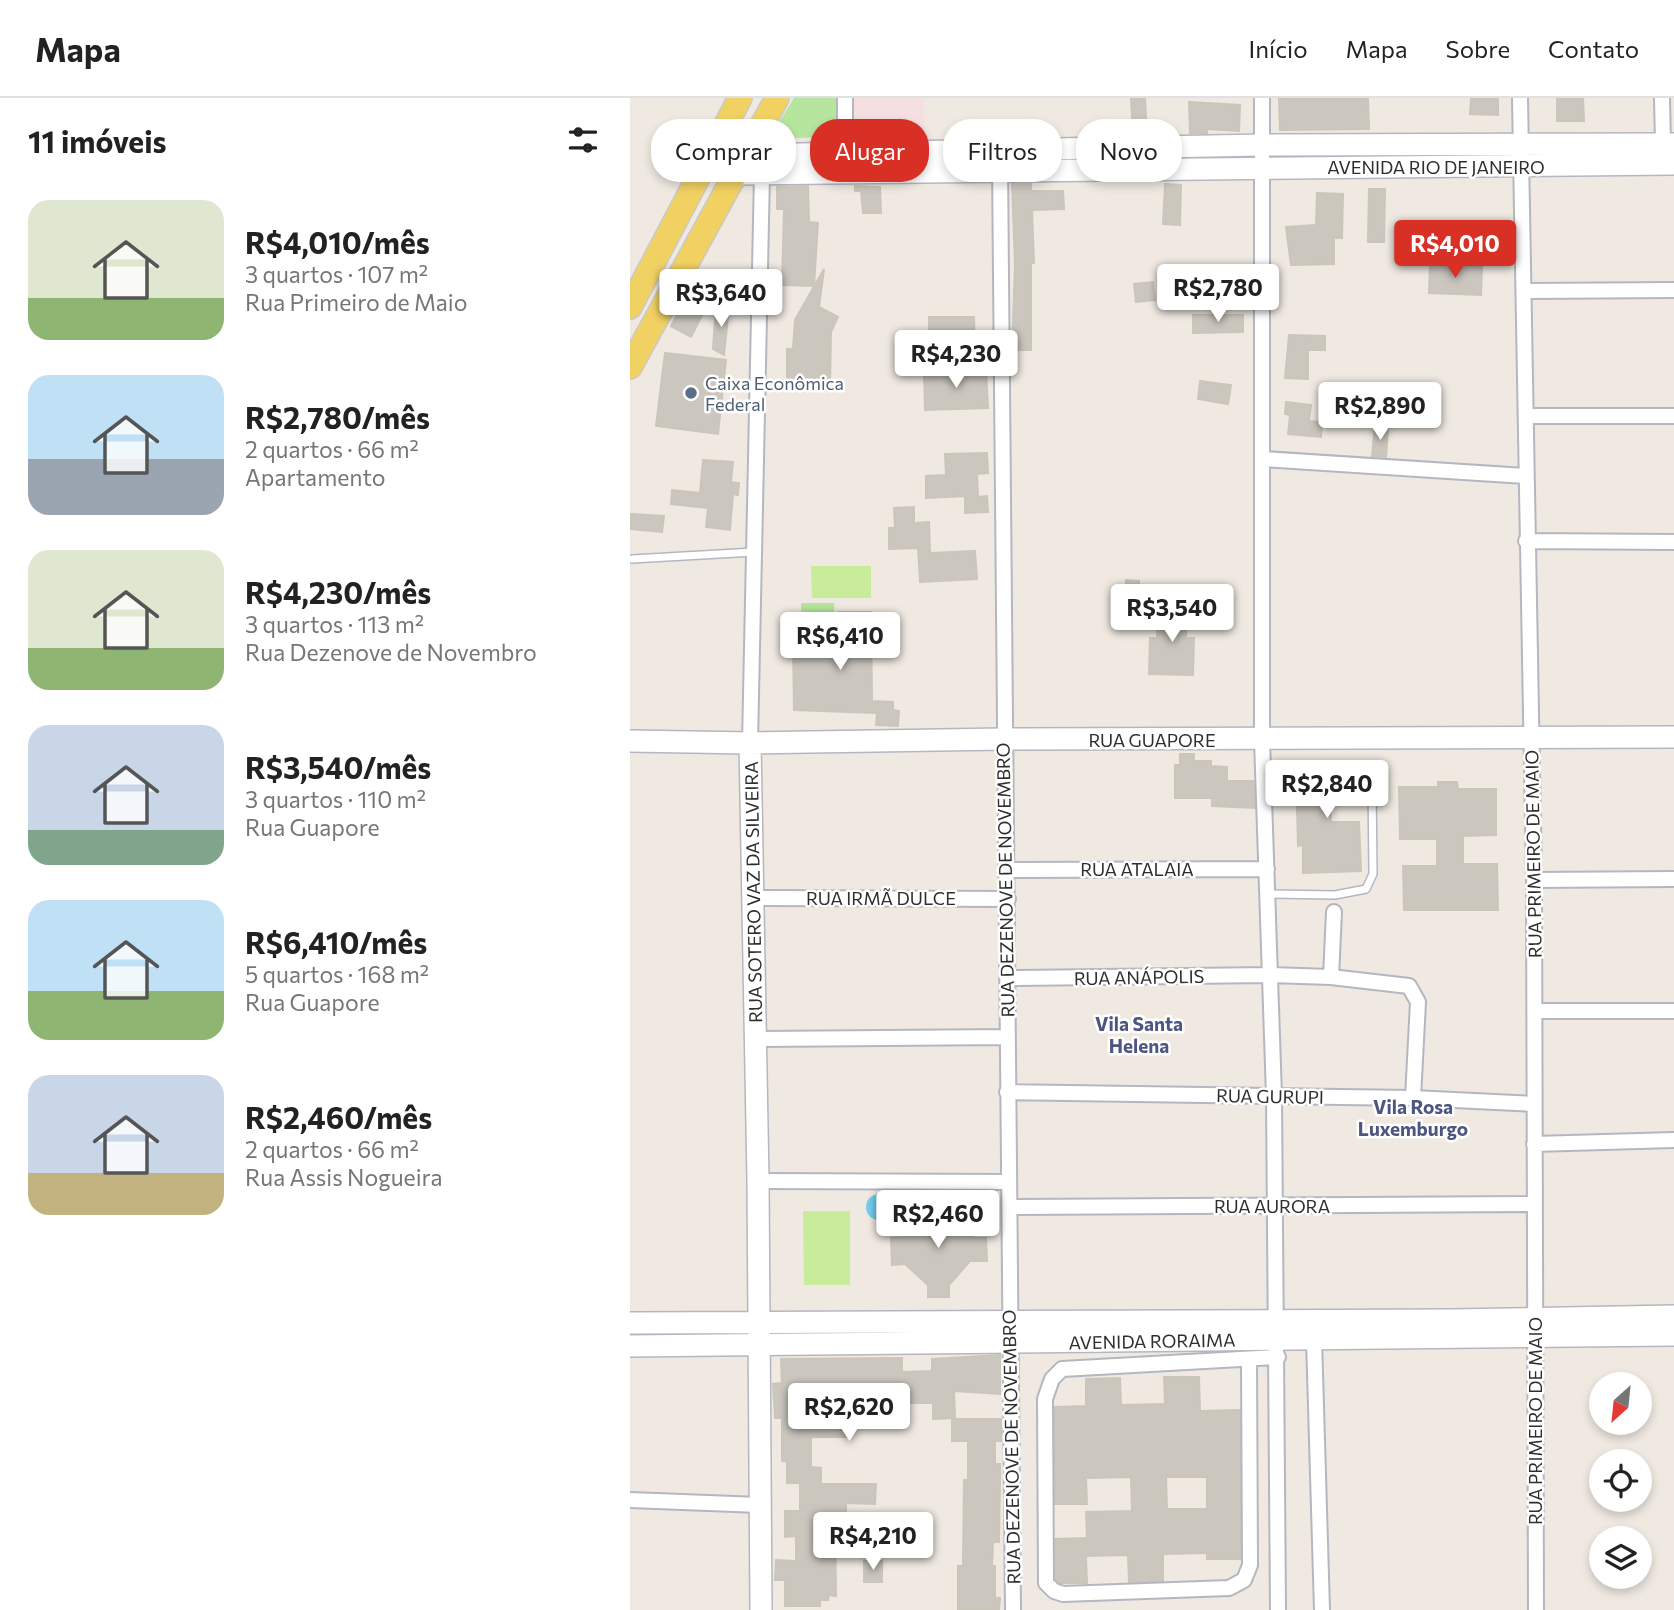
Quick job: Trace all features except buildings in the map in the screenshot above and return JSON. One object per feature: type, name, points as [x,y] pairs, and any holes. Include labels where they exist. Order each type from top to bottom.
[{"type":"main road","points":[[630,307],[740,98]]},
{"type":"main road","points":[[766,119],[777,98]]},
{"type":"main road","points":[[630,367],[731,182]]},
{"type":"street","points":[[845,98],[845,119]]},
{"type":"street","points":[[1262,98],[1262,740],[1274,1096],[1278,1610]]},
{"type":"street","name":"RUA PRIMEIRO DE MAIO","points":[[1520,98],[1526,291],[1525,476],[1534,880],[1536,1610]]},
{"type":"street","points":[[1662,98],[1668,144]]},
{"type":"street","name":"AVENIDA RIO DE JANEIRO","points":[[1062,149],[1262,145],[1668,144]]},
{"type":"street","name":"AVENIDA RIO DE JANEIRO","points":[[1062,170],[1521,168],[1674,164]]},
{"type":"street","name":"AVENIDA RIO DE JANEIRO","points":[[796,174],[943,172]]},
{"type":"street","name":"RUA SOTERO VAZ DA SILVEIRA","points":[[761,1610],[760,1321],[750,743],[762,182]]},
{"type":"street","name":"RUA DEZENOVE DE NOVEMBRO","points":[[999,182],[1013,1610]]},
{"type":"street","points":[[1526,291],[1674,290]]},
{"type":"street","points":[[1526,416],[1674,416]]},
{"type":"street","points":[[1264,459],[1525,476]]},
{"type":"street","points":[[1526,541],[1674,542]]},
{"type":"street","name":"RUA GUAPORE","points":[[630,741],[750,743],[1004,739],[1674,737]]},
{"type":"street","name":"RUA ATALAIA","points":[[1006,870],[1267,869]]},
{"type":"street","points":[[1534,880],[1674,879]]},
{"type":"street","name":"RUA IRMÃ DULCE","points":[[754,898],[1008,899]]},
{"type":"street","points":[[1331,977],[1334,912]]},
{"type":"street","name":"RUA ANÁPOLIS","points":[[1008,978],[1270,975],[1331,977],[1409,985],[1416,993],[1418,1002],[1413,1098]]},
{"type":"street","points":[[1535,1011],[1674,1011]]},
{"type":"street","points":[[755,1039],[1006,1037]]},
{"type":"street","name":"RUA GURUPI","points":[[1007,1092],[1413,1098],[1534,1104]]},
{"type":"street","points":[[1534,1144],[1674,1140]]},
{"type":"street","points":[[758,1181],[1009,1182]]},
{"type":"street","name":"RUA AURORA","points":[[1010,1207],[1535,1204]]},
{"type":"street","name":"AVENIDA RORAIMA","points":[[630,1323],[1010,1320],[1277,1339],[1535,1327],[1674,1316]]},
{"type":"street","name":"AVENIDA RORAIMA","points":[[1535,1327],[1674,1335]]},
{"type":"street","name":"AVENIDA RORAIMA","points":[[630,1346],[1314,1339],[1452,1329]]},
{"type":"street","points":[[1249,1359],[1250,1565],[1244,1580],[1229,1588],[1063,1594],[1054,1591],[1046,1583],[1045,1399],[1052,1379],[1062,1369],[1249,1359],[1277,1339]]},
{"type":"street","points":[[1314,1339],[1322,1610]]},
{"type":"street","points":[[630,1500],[760,1505]]},
{"type":"lane","points":[[632,559],[754,552]]},
{"type":"lane","points":[[1268,894],[1335,895],[1366,889],[1373,874],[1372,782]]},
{"type":"shaded area","points":[[849,98],[924,98],[925,119],[850,119]]},
{"type":"green space","points":[[794,98],[841,98],[840,119],[810,119],[810,138],[796,138],[796,119],[781,119]]},
{"type":"green space","points":[[811,566],[871,566],[871,598],[812,598]]},
{"type":"green space","points":[[801,603],[834,603],[835,635],[802,636]]},
{"type":"green space","points":[[803,1211],[850,1211],[850,1285],[804,1285]]},
{"type":"water","points":[[879,1194],[888,1198],[892,1207],[888,1216],[879,1220],[870,1216],[866,1207],[870,1198]]},
{"type":"place","name":"Caixa Econômica Federal","points":[[691,393]]},
{"type":"district","name":"Vila Santa Helena","points":[[1139,1034]]},
{"type":"district","name":"Vila Rosa Luxemburgo","points":[[1413,1117]]}]
